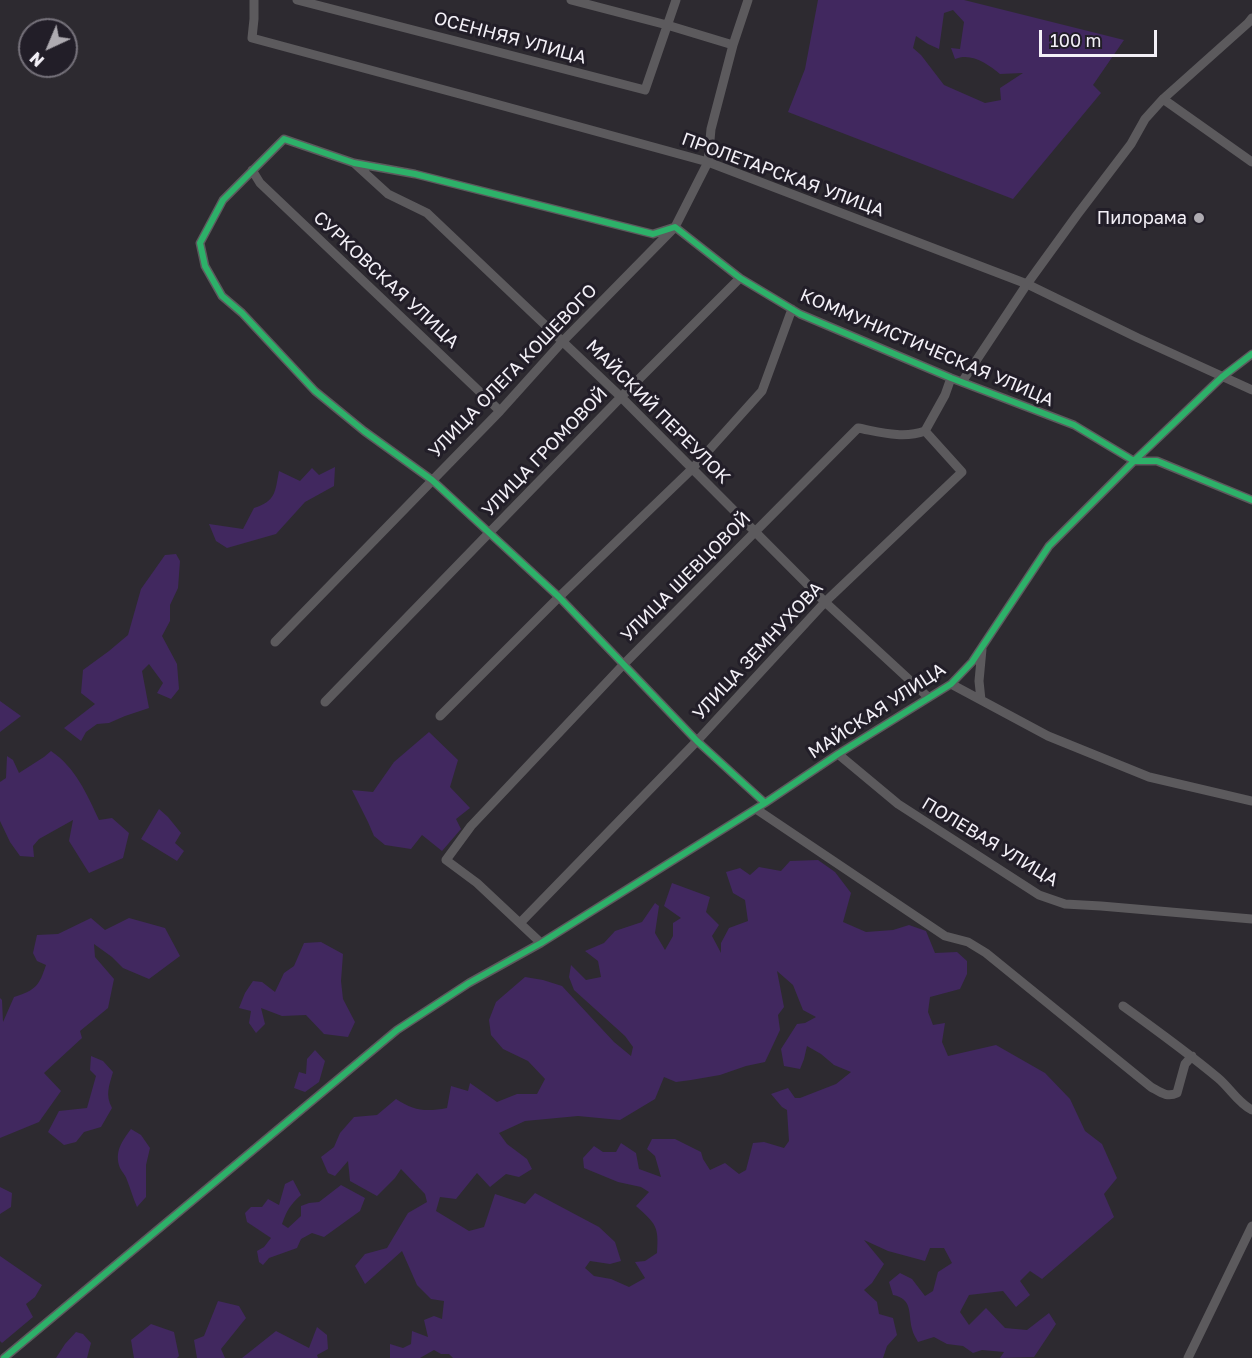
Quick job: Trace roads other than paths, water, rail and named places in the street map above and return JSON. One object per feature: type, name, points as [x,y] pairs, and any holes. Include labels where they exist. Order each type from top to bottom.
[{"type":"street","name":"ПРОЛЕТАРСКАЯ УЛИЦА","points":[[254,0],[252,39],[708,162],[1028,284],[1252,390]]},
{"type":"street","name":"ОСЕННЯЯ УЛИЦА","points":[[297,0],[645,90],[667,25]]},
{"type":"street","points":[[571,0],[733,45]]},
{"type":"street","points":[[667,25],[676,0]]},
{"type":"street","points":[[708,162],[711,129],[733,45],[748,0]]},
{"type":"street","points":[[962,382],[1028,284],[1131,144],[1145,119],[1163,99],[1252,18]]},
{"type":"street","points":[[1163,99],[1252,162]]},
{"type":"street","points":[[675,227],[653,234],[415,174],[354,163],[284,139],[223,200],[200,243],[205,266],[222,296],[242,313],[315,391],[364,431],[432,480],[559,597],[697,741],[765,804]]},
{"type":"street","name":"УЛИЦА ОЛЕГА КОШЕВОГО","points":[[275,642],[675,227],[708,162]]},
{"type":"street","name":"МАЙСКИЙ ПЕРЕУЛОК","points":[[354,163],[388,194],[428,213],[621,397],[825,602],[928,697]]},
{"type":"street","name":"СУРКОВСКАЯ УЛИЦА","points":[[252,170],[260,183],[500,411]]},
{"type":"street","name":"КОММУНИСТИЧЕСКАЯ УЛИЦА","points":[[675,227],[740,278],[800,314],[951,378],[1074,425],[1134,461],[1157,461],[1252,500]]},
{"type":"street","name":"УЛИЦА ГРОМОВОЙ","points":[[325,702],[621,397],[740,278]]},
{"type":"street","points":[[440,717],[559,597],[692,469],[762,391],[792,309]]},
{"type":"street","name":"МАЙСКАЯ УЛИЦА","points":[[4,1358],[398,1030],[469,982],[541,943],[765,804],[838,754],[951,684],[972,662],[1049,546],[1222,377],[1252,354]]},
{"type":"street","points":[[925,430],[945,395],[951,378]]},
{"type":"street","name":"УЛИЦА ШЕВЦОВОЙ","points":[[520,923],[477,884],[446,860],[471,826],[623,665],[858,428],[913,435],[925,430]]},
{"type":"street","name":"УЛИЦА ЗЕМНУХОВА","points":[[520,923],[697,741],[825,602],[962,472],[925,430]]},
{"type":"street","points":[[981,700],[982,647]]},
{"type":"street","points":[[951,684],[1048,736],[1149,777],[1252,801]]},
{"type":"street","name":"ПОЛЕВАЯ УЛИЦА","points":[[838,754],[898,804],[1039,895],[1065,904],[1252,919]]},
{"type":"street","points":[[756,809],[945,936],[968,942],[986,953],[1162,1094],[1171,1096],[1177,1093],[1185,1064],[1192,1056]]},
{"type":"street","points":[[520,923],[541,943]]},
{"type":"street","points":[[1123,1006],[1192,1056],[1252,1110]]},
{"type":"street","points":[[1188,1358],[1252,1226]]},
{"type":"place","name":"Пилорама","points":[[1199,218]]}]
